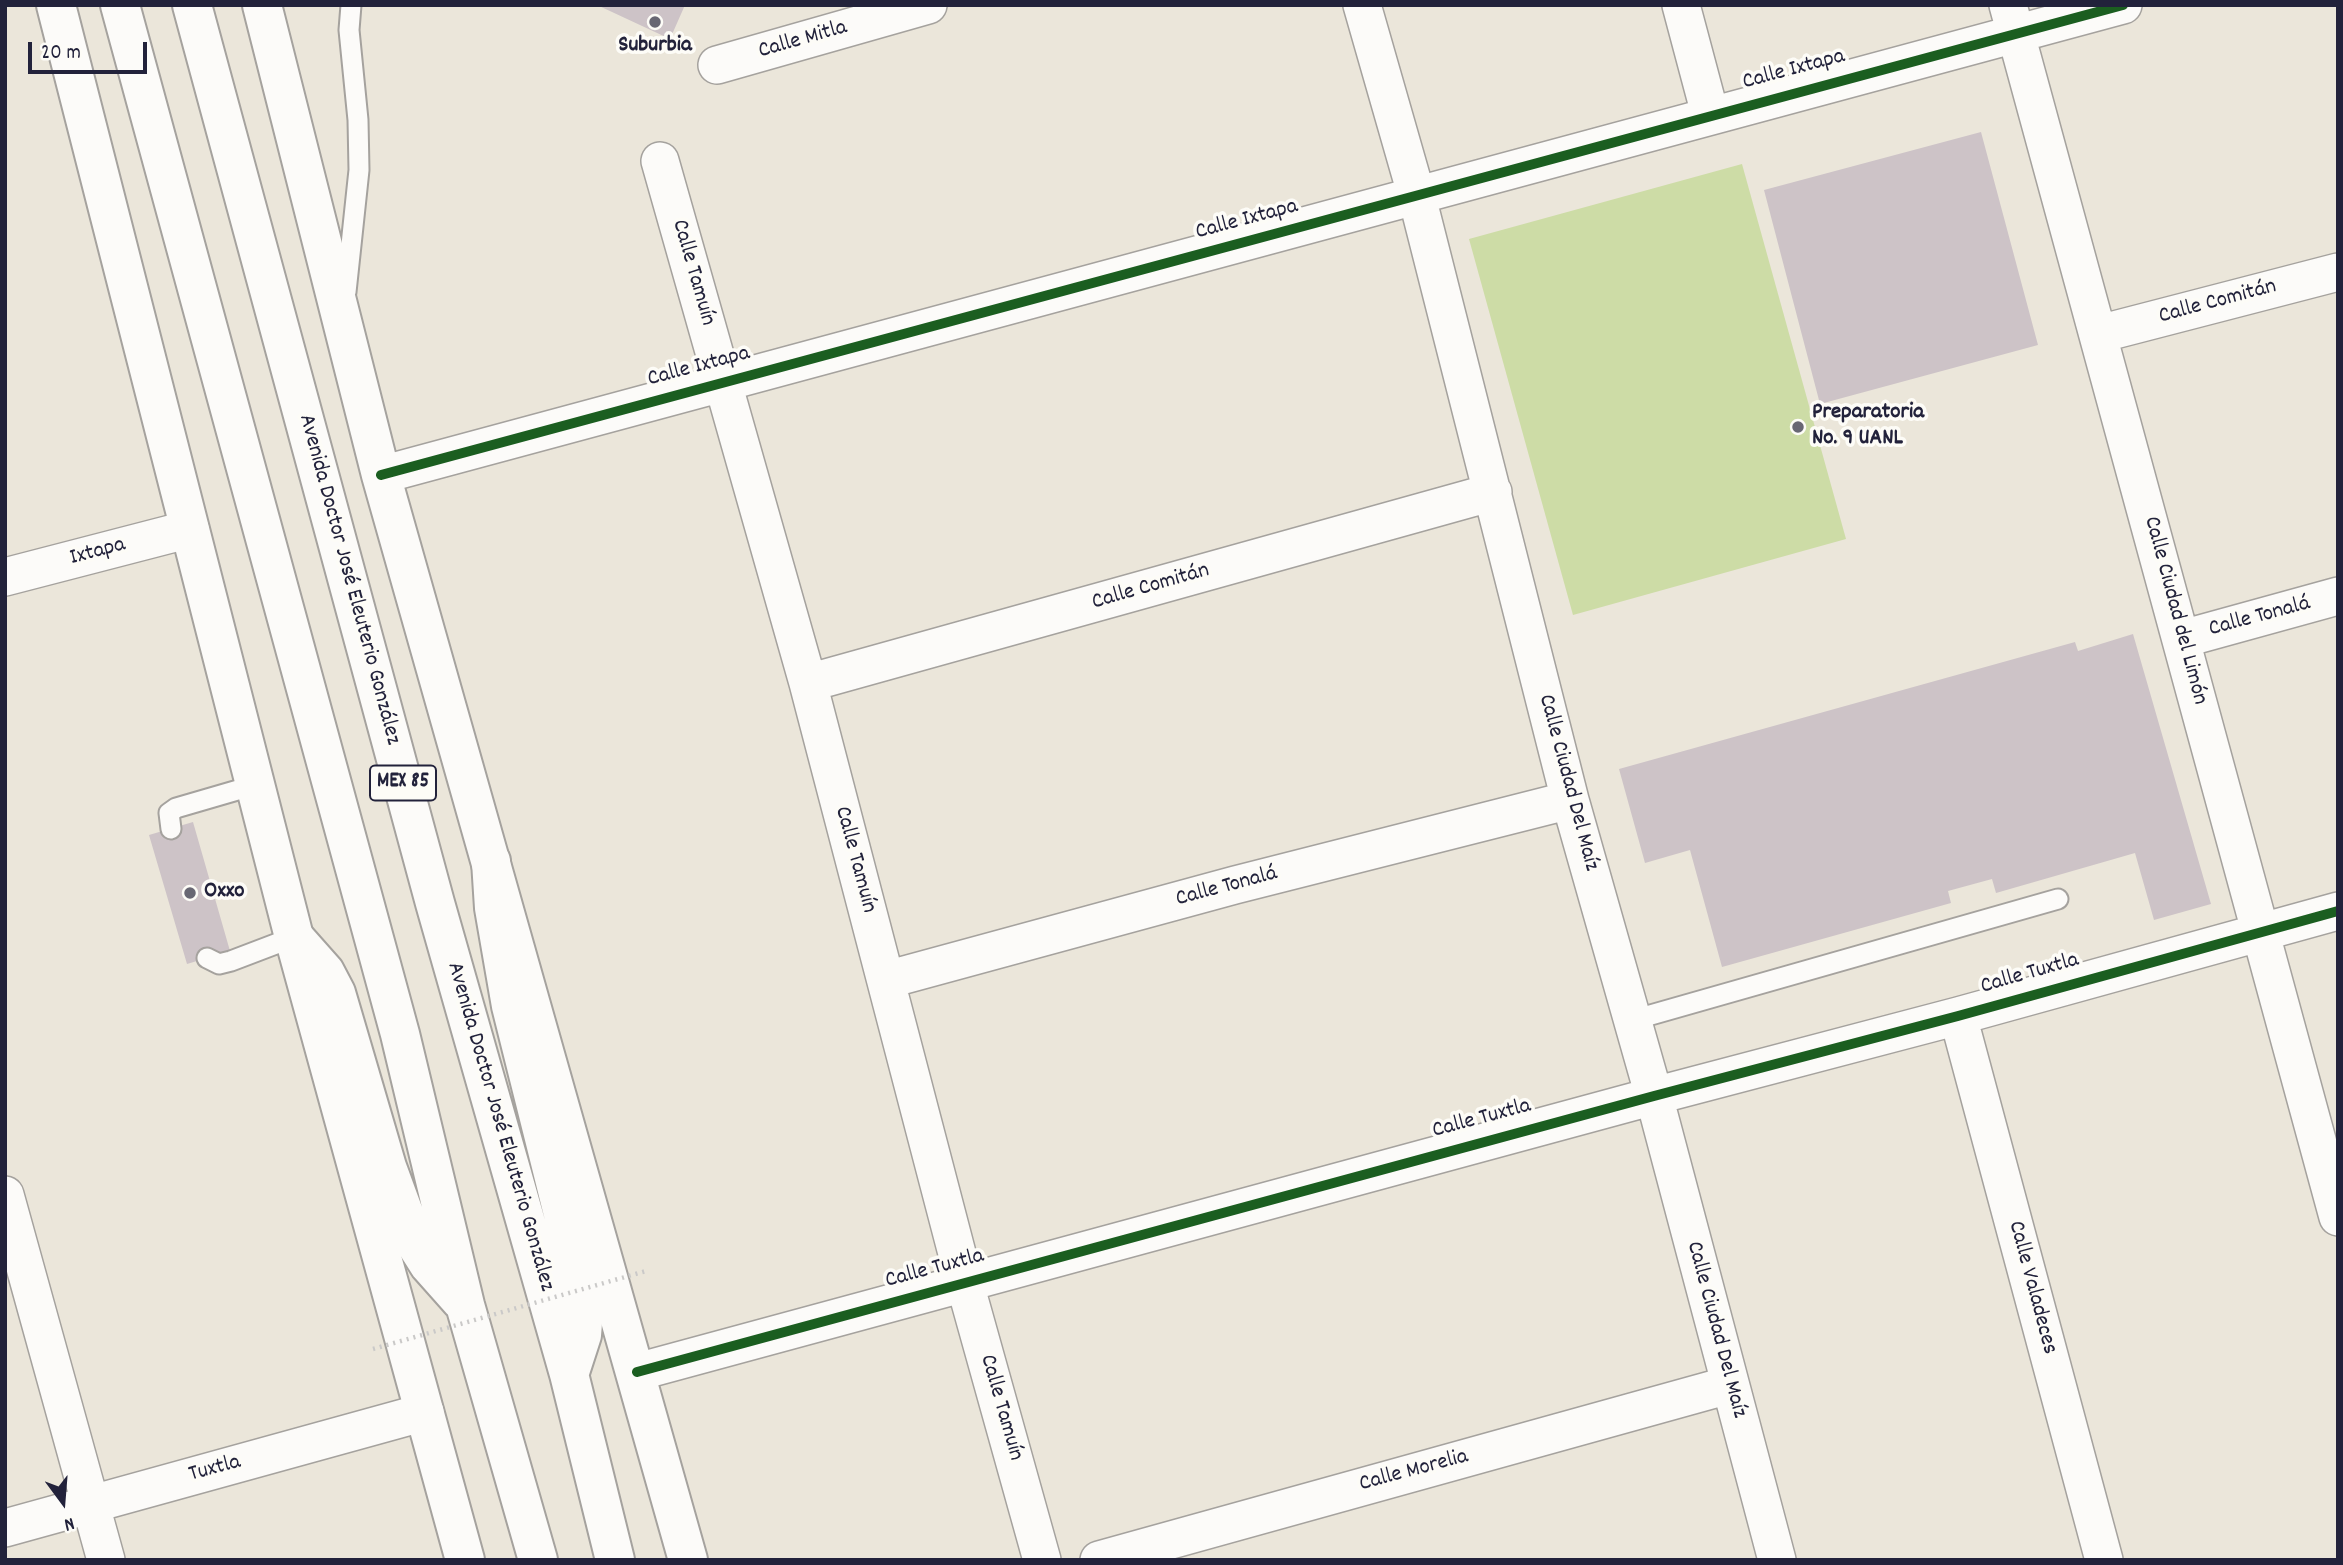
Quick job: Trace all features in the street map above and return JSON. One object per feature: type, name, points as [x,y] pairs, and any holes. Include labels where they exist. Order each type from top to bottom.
[{"type":"main road","points":[[56,5],[254,785],[465,1560]]},
{"type":"main road","name":"MEX 85","points":[[120,5],[396,1022],[465,1305],[538,1560]]},
{"type":"main road","name":"Avenida Doctor José Eleuterio González","points":[[192,5],[439,917],[569,1374],[615,1560]]},
{"type":"main road","points":[[262,5],[381,475],[637,1372],[688,1560]]},
{"type":"main road","points":[[491,860],[500,950],[571,1239],[582,1299],[582,1335],[569,1374]]},
{"type":"main road","points":[[294,937],[325,972],[336,993],[387,1167],[415,1243],[448,1289],[465,1305]]},
{"type":"street","name":"Calle Mitla","points":[[718,65],[928,5]]},
{"type":"street","name":"Calle Ciudad Del Maíz","points":[[1362,5],[1417,197],[1570,800],[1654,1096],[1777,1560]]},
{"type":"street","points":[[1681,5],[1710,114]]},
{"type":"street","name":"Calle Ixtapa","points":[[381,475],[1417,197],[1710,114],[2012,20],[2123,5]]},
{"type":"street","name":"Calle Ciudad del Limón","points":[[2012,20],[2338,1217]]},
{"type":"street","name":"Calle Tamuín","points":[[660,161],[808,683],[965,1284],[1042,1560]]},
{"type":"street","name":"Calle Comitán","points":[[2099,334],[2338,272]]},
{"type":"street","name":"Calle Comitán","points":[[808,683],[1493,492]]},
{"type":"street","name":"Ixtapa","points":[[5,577],[190,528]]},
{"type":"street","name":"Calle Tonalá","points":[[2182,639],[2338,596]]},
{"type":"street","name":"Calle Tonalá","points":[[886,980],[1221,888],[1570,800]]},
{"type":"street","name":"Calle Tuxtla","points":[[637,1372],[2338,911]]},
{"type":"street","name":"Calle Valadeces","points":[[1958,1016],[2104,1560]]},
{"type":"street","points":[[7,1208],[106,1560]]},
{"type":"street","name":"Calle Morelia","points":[[1098,1560],[1729,1385]]},
{"type":"street","name":"Tuxtla","points":[[5,1528],[425,1412]]},
{"type":"lane","points":[[344,321],[359,170],[358,120],[349,30],[351,5]]},
{"type":"lane","points":[[171,829],[169,813],[176,808],[254,785]]},
{"type":"lane","points":[[1633,1020],[2058,899]]},
{"type":"lane","points":[[207,958],[219,964],[294,937]]},
{"type":"path","points":[[373,1349],[646,1271]]},
{"type":"green space","points":[[1742,164],[1846,539],[1573,615],[1469,239]]},
{"type":"building","name":"Suburbia","points":[[597,5],[685,5],[670,39]]},
{"type":"building","points":[[1981,132],[2038,345],[1820,404],[1764,190]]},
{"type":"building","points":[[2133,634],[2211,904],[2154,920],[2135,853],[1996,893],[1992,879],[1948,891],[1951,903],[1722,967],[1690,850],[1645,863],[1619,769],[2075,642],[2078,651]]},
{"type":"building","name":"Oxxo","points":[[193,822],[230,951],[187,964],[149,835]]},
{"type":"cycle path","points":[[381,475],[2123,5]]},
{"type":"cycle path","points":[[637,1372],[2338,911]]},
{"type":"place","name":"Suburbia","points":[[655,22]]},
{"type":"place","name":"Preparatoria No. 9 UANL","points":[[1798,427]]},
{"type":"place","name":"Oxxo","points":[[190,893]]}]
